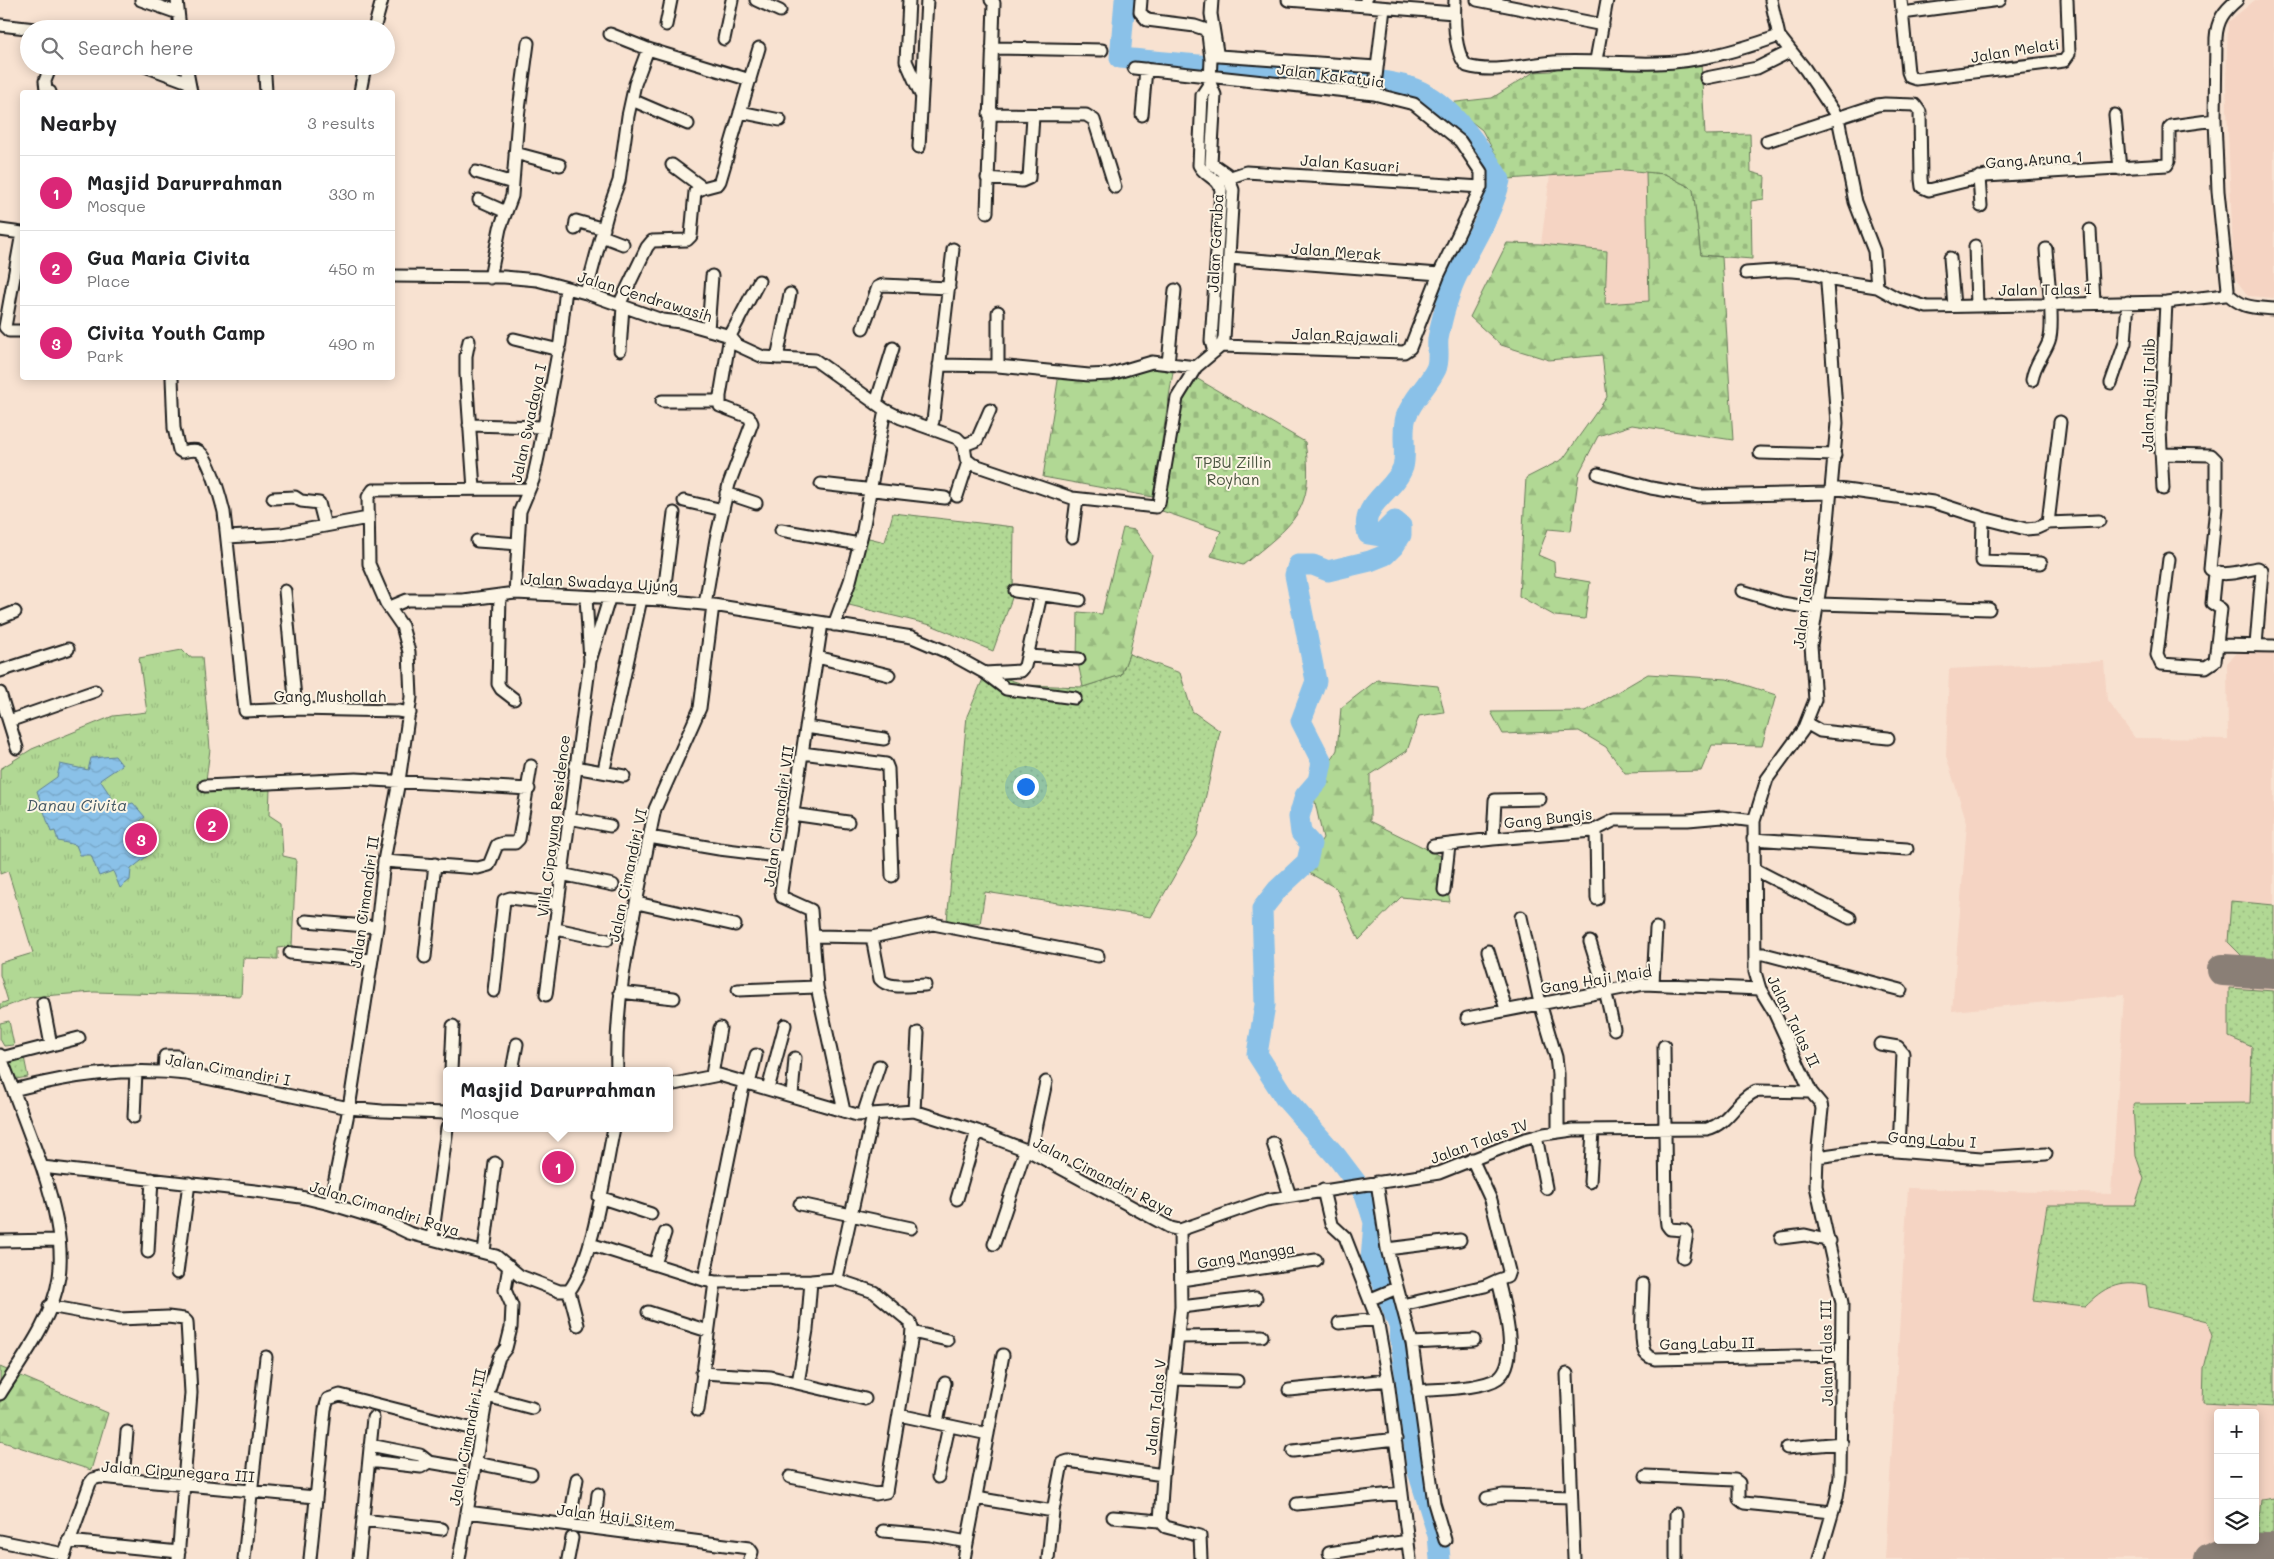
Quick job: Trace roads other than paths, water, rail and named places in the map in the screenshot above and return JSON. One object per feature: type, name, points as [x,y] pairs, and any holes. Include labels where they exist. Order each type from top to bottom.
[{"type":"street","points":[[141,0],[178,14]]},
{"type":"street","points":[[177,0],[179,20]]},
{"type":"street","points":[[376,20],[382,0]]},
{"type":"street","points":[[666,25],[672,0]]},
{"type":"street","points":[[724,39],[732,0]]},
{"type":"street","points":[[756,0],[780,11]]},
{"type":"street","points":[[909,0],[906,61],[921,95]]},
{"type":"street","points":[[919,147],[927,0]]},
{"type":"street","points":[[987,212],[994,3],[991,0]]},
{"type":"street","points":[[1141,0],[1140,12],[1147,20],[1204,28],[1208,34],[1211,72]]},
{"type":"street","points":[[1212,0],[1211,14],[1219,56],[1375,70]]},
{"type":"street","points":[[1288,0],[1366,3],[1384,8],[1454,13]]},
{"type":"street","points":[[1455,0],[1454,13],[1459,55],[1467,66],[1492,69],[1596,60],[1657,63],[1698,58],[1742,49],[1779,36]]},
{"type":"street","points":[[1477,0],[1603,24]]},
{"type":"street","points":[[1596,60],[1607,0]]},
{"type":"street","points":[[1746,272],[1787,270],[1823,276],[1830,280],[1877,287],[1874,252],[1855,202],[1838,118],[1779,36],[1771,0]]},
{"type":"street","points":[[1901,0],[1902,13],[2000,0]]},
{"type":"street","name":"Jalan Melati","points":[[1902,13],[1908,72],[1910,76],[1916,79],[2064,61],[2069,54],[2068,0]]},
{"type":"street","points":[[2237,0],[2222,14],[2216,24],[2215,120],[2218,191],[2227,293],[2237,303],[2247,307],[2274,308]]},
{"type":"street","points":[[1374,91],[1375,70],[1384,8]]},
{"type":"street","points":[[0,25],[20,27]]},
{"type":"street","points":[[610,34],[648,49],[750,80]]},
{"type":"street","points":[[490,278],[498,235],[514,183],[518,117],[528,43]]},
{"type":"street","points":[[620,350],[621,306],[643,255],[652,241],[688,240],[695,192],[718,184],[720,181],[759,48]]},
{"type":"street","points":[[992,48],[1102,50]]},
{"type":"street","points":[[586,293],[619,180],[632,100],[648,49]]},
{"type":"street","points":[[1706,78],[1757,68],[1791,51]]},
{"type":"street","name":"Jalan Kakatuia","points":[[1142,115],[1140,68],[1211,72],[1374,91],[1414,104],[1460,141],[1481,172],[1481,187]]},
{"type":"street","name":"Jalan Garuba","points":[[1211,72],[1215,95],[1211,164],[1234,190],[1224,339],[1215,352]]},
{"type":"street","points":[[46,90],[44,85],[48,75]]},
{"type":"street","points":[[164,75],[190,87]]},
{"type":"street","points":[[360,90],[363,75]]},
{"type":"street","points":[[265,76],[266,90]]},
{"type":"street","points":[[632,100],[688,124]]},
{"type":"street","name":"Gang Aruna 1","points":[[1838,118],[1885,104],[1915,105],[1920,112],[1920,178],[1924,189],[1929,190],[1979,177],[2167,166],[2169,162],[2169,128],[2174,124],[2215,120]]},
{"type":"street","points":[[740,112],[780,120]]},
{"type":"street","points":[[989,114],[1032,116],[1086,115],[1091,117],[1094,120],[1114,187]]},
{"type":"street","points":[[987,178],[1022,181],[1029,178],[1032,116]]},
{"type":"street","points":[[2116,116],[2120,168]]},
{"type":"street","points":[[1767,141],[1838,118]]},
{"type":"street","points":[[516,154],[560,165]]},
{"type":"street","points":[[672,166],[703,188]]},
{"type":"street","points":[[476,172],[514,183]]},
{"type":"street","name":"Jalan Kasuari","points":[[1224,180],[1246,172],[1481,187]]},
{"type":"street","points":[[1979,177],[1981,206]]},
{"type":"street","name":"Jalan Garuba","points":[[1215,352],[1211,341],[1221,190],[1224,180]]},
{"type":"street","name":"Jalan Rajawali","points":[[1215,352],[1404,352],[1410,348],[1439,274],[1481,187]]},
{"type":"street","points":[[479,200],[506,212]]},
{"type":"street","points":[[575,229],[576,221],[623,244]]},
{"type":"street","points":[[0,230],[20,233]]},
{"type":"street","points":[[2090,230],[2094,302]]},
{"type":"street","points":[[20,244],[5,327],[9,331],[20,331]]},
{"type":"street","points":[[1975,246],[1977,305]]},
{"type":"street","points":[[930,428],[933,421],[953,249]]},
{"type":"street","points":[[2032,380],[2033,370],[2050,341],[2050,305],[2046,249]]},
{"type":"street","name":"Jalan Merak","points":[[1230,258],[1439,274]]},
{"type":"street","points":[[1950,258],[1954,306]]},
{"type":"street","name":"Jalan Cendrawasih","points":[[395,276],[523,278],[586,293],[662,320],[682,322],[730,336],[737,345],[763,357],[810,359],[818,362],[881,407],[957,438],[964,445]]},
{"type":"street","points":[[708,330],[712,276]]},
{"type":"street","name":"Jalan Talas II","points":[[1811,1092],[1796,1055],[1760,989],[1755,972],[1756,870],[1753,839],[1754,821],[1767,779],[1795,742],[1806,723],[1815,700],[1811,645],[1825,555],[1837,423],[1826,293],[1827,283],[1830,280]]},
{"type":"street","points":[[662,401],[719,401],[730,336],[759,281]]},
{"type":"street","points":[[863,328],[878,287],[883,285],[949,288]]},
{"type":"street","name":"Jalan Talas I","points":[[1877,287],[1897,298],[1927,307],[2050,305],[2094,302],[2166,302],[2221,297],[2227,293]]},
{"type":"street","name":"Jalan Swadaya I","points":[[515,593],[520,511],[529,490],[544,427],[559,350],[566,288]]},
{"type":"street","points":[[1168,364],[1175,290]]},
{"type":"street","points":[[777,358],[790,294]]},
{"type":"street","points":[[2111,383],[2125,343],[2128,302]]},
{"type":"street","name":"Jalan Haji Talib","points":[[2163,489],[2161,376],[2166,302]]},
{"type":"street","points":[[998,312],[998,366]]},
{"type":"street","points":[[514,339],[559,350]]},
{"type":"street","points":[[469,341],[466,356],[466,374],[474,490]]},
{"type":"street","name":"Jalan Cimandiri VII","points":[[844,1112],[817,986],[811,910],[782,897],[781,891],[817,657],[828,624],[850,581],[870,490],[881,407],[893,348]]},
{"type":"street","points":[[968,462],[1060,495],[1077,499],[1156,507],[1159,504],[1177,398],[1196,367],[1215,352]]},
{"type":"street","points":[[939,364],[998,366],[1089,375],[1111,374],[1144,363],[1196,367]]},
{"type":"street","points":[[172,380],[174,428],[179,450],[182,452],[196,450],[203,454],[221,497],[228,537],[282,534],[368,518]]},
{"type":"street","name":"Jalan Cimandiri VI","points":[[617,1067],[616,1036],[627,943],[637,903],[655,809],[700,708],[709,605],[726,493],[751,419],[720,406],[719,401]]},
{"type":"street","points":[[957,496],[968,462],[964,445],[977,440],[990,410]]},
{"type":"street","points":[[2048,523],[2060,422]]},
{"type":"street","points":[[469,425],[544,427]]},
{"type":"street","points":[[1760,453],[1834,455]]},
{"type":"street","points":[[2162,454],[2211,455],[2216,460],[2216,507],[2209,567],[2215,573],[2237,572],[2258,568],[2262,571],[2256,645]]},
{"type":"street","points":[[1598,474],[1651,488],[1699,496],[1723,497],[1830,490],[1933,502],[1983,518],[2031,529],[2048,523],[2099,521]]},
{"type":"street","points":[[821,484],[944,498]]},
{"type":"street","points":[[390,607],[369,564],[368,497],[373,490],[529,490]]},
{"type":"street","points":[[726,493],[756,503]]},
{"type":"street","points":[[273,498],[295,497],[301,501],[319,503],[325,526]]},
{"type":"street","points":[[1072,537],[1077,499]]},
{"type":"street","points":[[684,500],[723,510]]},
{"type":"street","points":[[663,600],[674,513]]},
{"type":"street","points":[[1983,518],[1982,561],[2041,563]]},
{"type":"street","points":[[781,530],[859,544]]},
{"type":"street","name":"Gang Mushollah","points":[[228,537],[245,711],[296,709],[398,711],[410,713]]},
{"type":"street","points":[[477,541],[518,544]]},
{"type":"street","points":[[2169,559],[2157,655],[2158,661],[2161,664],[2206,667],[2215,661],[2220,609],[2212,603],[2215,573]]},
{"type":"street","points":[[285,591],[296,709]]},
{"type":"street","points":[[1015,591],[1080,600]]},
{"type":"street","points":[[1742,591],[1782,602],[1817,607],[1989,609]]},
{"type":"street","name":"Jalan Swadaya Ujung","points":[[390,607],[407,600],[463,600],[515,593],[663,600],[709,605],[912,637],[947,652],[985,673],[1006,690],[1075,698]]},
{"type":"street","points":[[500,595],[498,684],[501,689],[514,698]]},
{"type":"street","points":[[985,673],[1021,671],[1025,666],[1041,595]]},
{"type":"street","name":"Villa Cipayung Residence","points":[[586,597],[590,661]]},
{"type":"street","name":"Villa Cipayung Residence","points":[[546,995],[590,661],[609,598]]},
{"type":"street","points":[[605,765],[641,599]]},
{"type":"street","name":"Jalan Cimandiri II","points":[[330,1204],[349,1108],[377,927],[384,861],[410,713],[412,679],[409,652],[402,626],[390,607]]},
{"type":"street","points":[[0,618],[15,612]]},
{"type":"street","points":[[587,617],[602,619]]},
{"type":"street","points":[[2216,645],[2274,646]]},
{"type":"street","points":[[0,671],[68,649]]},
{"type":"street","points":[[1028,656],[1079,659]]},
{"type":"street","points":[[817,657],[889,675]]},
{"type":"street","points":[[9,721],[95,691]]},
{"type":"street","points":[[0,693],[17,748]]},
{"type":"street","points":[[1806,723],[1820,731],[1888,738]]},
{"type":"street","points":[[806,728],[884,738]]},
{"type":"street","points":[[802,753],[886,764],[888,769],[892,876]]},
{"type":"street","points":[[384,861],[478,868],[489,865],[497,845],[503,842],[515,843],[519,838],[531,766]]},
{"type":"street","points":[[575,767],[624,776]]},
{"type":"street","points":[[205,786],[343,779],[528,789]]},
{"type":"street","points":[[1493,839],[1495,800],[1540,799]]},
{"type":"street","points":[[792,814],[848,822]]},
{"type":"street","name":"Gang Bungis","points":[[1433,846],[1596,830],[1615,820],[1688,820],[1722,817],[1754,821]]},
{"type":"street","points":[[568,818],[610,826]]},
{"type":"street","points":[[1596,830],[1597,899]]},
{"type":"street","points":[[649,837],[719,849],[785,857]]},
{"type":"street","points":[[1753,839],[1907,849]]},
{"type":"street","points":[[1444,890],[1448,845]]},
{"type":"street","points":[[426,957],[435,864]]},
{"type":"street","points":[[1756,870],[1850,918]]},
{"type":"street","points":[[561,874],[613,885]]},
{"type":"street","points":[[494,991],[504,900],[510,898],[558,904]]},
{"type":"street","points":[[637,903],[735,925]]},
{"type":"street","points":[[1521,917],[1540,1003],[1556,1058],[1558,1074],[1558,1132]]},
{"type":"street","points":[[306,922],[377,927]]},
{"type":"street","points":[[814,936],[872,937],[933,924],[1098,956]]},
{"type":"street","points":[[556,928],[607,940]]},
{"type":"street","points":[[1653,984],[1656,928]]},
{"type":"street","points":[[872,937],[880,978],[884,983],[891,985],[925,985]]},
{"type":"street","points":[[1590,942],[1606,990],[1614,1029]]},
{"type":"street","points":[[1488,951],[1506,1010]]},
{"type":"street","points":[[290,953],[371,960]]},
{"type":"street","points":[[1755,954],[1764,954],[1901,990]]},
{"type":"street","name":"Gang Haji Maid","points":[[1467,1018],[1606,990],[1653,984],[1760,989]]},
{"type":"street","points":[[738,990],[817,986]]},
{"type":"street","points":[[620,992],[674,998]]},
{"type":"street","points":[[43,1003],[51,1045]]},
{"type":"street","points":[[768,1089],[785,1025]]},
{"type":"street","points":[[451,1067],[453,1026]]},
{"type":"street","points":[[712,1075],[720,1028]]},
{"type":"street","points":[[914,1111],[918,1033]]},
{"type":"street","points":[[0,1394],[44,1322],[59,1276],[57,1226],[42,1167],[1,1056],[79,1038]]},
{"type":"street","points":[[513,1067],[517,1044]]},
{"type":"street","points":[[1880,1044],[1898,1047],[1903,1053],[1899,1151]]},
{"type":"street","points":[[1664,1046],[1667,1225],[1670,1229],[1686,1232],[1683,1258]]},
{"type":"street","points":[[698,1410],[708,1331],[709,1281],[746,1083],[756,1055]]},
{"type":"street","points":[[164,1071],[166,1056],[177,1056],[187,1074]]},
{"type":"street","points":[[792,1096],[795,1058]]},
{"type":"street","points":[[835,1279],[838,1274],[851,1216],[868,1115],[879,1066]]},
{"type":"street","points":[[134,1117],[136,1070]]},
{"type":"street","name":"Jalan Cimandiri I","points":[[13,1090],[87,1074],[136,1070],[164,1071],[187,1074],[349,1108],[443,1113]]},
{"type":"street","name":"Jalan Cimandiri Raya","points":[[673,1084],[712,1075],[768,1089],[844,1112],[868,1115],[914,1111],[977,1131],[1028,1151],[1171,1228],[1180,1230]]},
{"type":"street","points":[[994,1244],[1028,1151],[1046,1082]]},
{"type":"street","name":"Jalan Talas IV","points":[[1180,1230],[1233,1210],[1290,1196],[1434,1174],[1455,1168],[1536,1136],[1558,1132],[1593,1130],[1713,1128],[1721,1123],[1749,1094],[1756,1091],[1811,1092]]},
{"type":"street","name":"Jalan Talas III","points":[[1811,1092],[1821,1104],[1822,1110],[1816,1186],[1830,1241],[1842,1303],[1842,1443],[1840,1477],[1819,1559]]},
{"type":"street","points":[[1590,1182],[1593,1130]]},
{"type":"street","points":[[957,1199],[977,1131]]},
{"type":"street","points":[[432,1239],[446,1132]]},
{"type":"street","points":[[578,1325],[569,1291],[574,1285],[590,1244],[613,1132]]},
{"type":"street","points":[[1536,1136],[1546,1188]]},
{"type":"street","points":[[1273,1143],[1290,1196]]},
{"type":"street","name":"Gang Labu I","points":[[1817,1158],[1859,1151],[1899,1151],[1981,1158],[2046,1154]]},
{"type":"street","points":[[1402,1305],[1485,1286],[1507,1277],[1509,1271],[1494,1210],[1472,1160]]},
{"type":"street","points":[[484,1252],[495,1163]]},
{"type":"street","name":"Jalan Cimandiri Raya","points":[[42,1167],[301,1197],[380,1219],[409,1233],[496,1256],[520,1276],[559,1291],[569,1291]]},
{"type":"street","points":[[148,1252],[152,1179]]},
{"type":"street","points":[[177,1273],[189,1183]]},
{"type":"street","points":[[1373,1183],[1387,1249],[1392,1290],[1402,1305],[1412,1343],[1434,1503],[1446,1540]]},
{"type":"street","points":[[1323,1190],[1331,1224],[1345,1237],[1377,1319],[1388,1380],[1410,1559]]},
{"type":"street","points":[[600,1197],[651,1214]]},
{"type":"street","points":[[800,1204],[911,1228]]},
{"type":"street","name":"Jalan Talas V","points":[[1160,1521],[1163,1475],[1181,1307],[1180,1230]]},
{"type":"street","points":[[654,1264],[665,1233]]},
{"type":"street","points":[[1781,1238],[1805,1235],[1830,1241]]},
{"type":"street","points":[[0,1241],[58,1240]]},
{"type":"street","points":[[1387,1249],[1460,1240]]},
{"type":"street","points":[[590,1244],[709,1281],[811,1281],[835,1279],[874,1292],[910,1322],[912,1332],[886,1492],[882,1495],[790,1477]]},
{"type":"street","name":"Gang Mangga","points":[[1182,1280],[1316,1260]]},
{"type":"street","name":"Jalan Cimandiri III","points":[[459,1559],[487,1396],[499,1356],[506,1348],[511,1328],[512,1306],[505,1290],[509,1266]]},
{"type":"street","points":[[1418,1391],[1462,1388],[1498,1378],[1505,1368],[1508,1356],[1509,1325],[1498,1280]]},
{"type":"street","points":[[798,1383],[807,1330],[811,1281]]},
{"type":"street","name":"Gang Labu II","points":[[1643,1284],[1643,1342],[1646,1354],[1650,1358],[1841,1355]]},
{"type":"street","points":[[1370,1299],[1392,1290]]},
{"type":"street","points":[[1181,1307],[1256,1298]]},
{"type":"street","points":[[50,1306],[86,1314],[119,1318],[184,1318],[187,1327],[191,1393],[178,1555],[68,1541]]},
{"type":"street","points":[[648,1312],[708,1331]]},
{"type":"street","points":[[1339,1323],[1377,1319]]},
{"type":"street","points":[[912,1332],[946,1340]]},
{"type":"street","points":[[1178,1337],[1262,1336]]},
{"type":"street","points":[[1412,1343],[1474,1340]]},
{"type":"street","points":[[964,1559],[1003,1355]]},
{"type":"street","points":[[244,1559],[266,1357]]},
{"type":"street","points":[[702,1373],[760,1375],[865,1400]]},
{"type":"street","points":[[1567,1374],[1574,1559]]},
{"type":"street","points":[[1174,1379],[1237,1381]]},
{"type":"street","points":[[1289,1390],[1388,1380]]},
{"type":"street","points":[[938,1477],[943,1424],[944,1383]]},
{"type":"street","points":[[310,1559],[325,1408],[328,1399],[340,1395],[481,1431]]},
{"type":"street","points":[[487,1396],[532,1408]]},
{"type":"street","points":[[899,1414],[988,1434]]},
{"type":"street","points":[[359,1559],[373,1418]]},
{"type":"street","points":[[123,1478],[127,1432]]},
{"type":"street","points":[[1293,1451],[1396,1439]]},
{"type":"street","points":[[1787,1448],[1842,1443]]},
{"type":"street","points":[[370,1446],[420,1454],[429,1462],[458,1467]]},
{"type":"street","points":[[369,1461],[422,1467],[429,1462]]},
{"type":"street","points":[[1048,1559],[1060,1466],[1064,1461],[1163,1475]]},
{"type":"street","points":[[476,1462],[531,1474]]},
{"type":"street","points":[[1646,1476],[1735,1480],[1739,1483],[1739,1499],[1744,1502],[1832,1512]]},
{"type":"street","name":"Jalan Cipunegara III","points":[[64,1557],[68,1541],[93,1479],[100,1477],[315,1497]]},
{"type":"street","points":[[569,1525],[577,1479]]},
{"type":"street","points":[[1297,1504],[1402,1493]]},
{"type":"street","points":[[594,1528],[598,1494]]},
{"type":"street","points":[[1487,1498],[1503,1496],[1572,1497]]},
{"type":"street","points":[[976,1498],[1053,1511]]},
{"type":"street","name":"Jalan Haji Sitem","points":[[468,1512],[749,1548],[752,1552],[750,1559]]},
{"type":"street","points":[[1676,1514],[1676,1559]]},
{"type":"street","points":[[1112,1517],[1160,1521],[1166,1527],[1200,1536],[1201,1559]]},
{"type":"street","points":[[363,1520],[442,1529]]},
{"type":"street","points":[[883,1531],[967,1542]]},
{"type":"street","points":[[568,1559],[572,1538]]},
{"type":"street","points":[[0,1541],[64,1557]]},
{"type":"street","points":[[1329,1552],[1408,1541]]},
{"type":"water","name":"Danau Civita","points":[[115,756],[122,765],[100,780],[118,807],[133,803],[145,817],[131,828],[151,853],[131,869],[130,880],[120,888],[113,871],[99,876],[91,855],[80,855],[76,845],[58,841],[55,831],[51,832],[37,791],[57,777],[60,764],[88,770],[91,758]]},
{"type":"waterway","points":[[1125,0],[1120,58],[1351,77],[1383,81],[1411,88],[1422,92],[1434,100],[1456,120],[1476,143],[1500,180],[1491,208],[1450,293],[1439,332],[1436,369],[1412,404],[1406,417],[1403,467],[1399,476],[1373,506],[1368,515],[1366,524],[1368,534],[1380,536],[1395,521],[1401,526],[1401,535],[1385,555],[1370,561],[1328,571],[1313,565],[1298,565],[1295,575],[1316,681],[1301,721],[1322,762],[1318,781],[1305,796],[1299,817],[1301,833],[1311,844],[1307,862],[1277,890],[1262,909],[1265,1005],[1257,1054],[1285,1098],[1337,1157],[1365,1194],[1374,1222],[1371,1260],[1383,1283],[1399,1326],[1417,1468],[1438,1535],[1440,1559]]},
{"type":"place","name":"Gua Maria Civita","points":[[212,825]]},
{"type":"place","name":"Civita Youth Camp","points":[[141,839]]},
{"type":"place","name":"Masjid Darurrahman","points":[[558,1167]]},
{"type":"park label","name":"TPBU Zillin Royhan","points":[[1233,470]]}]
